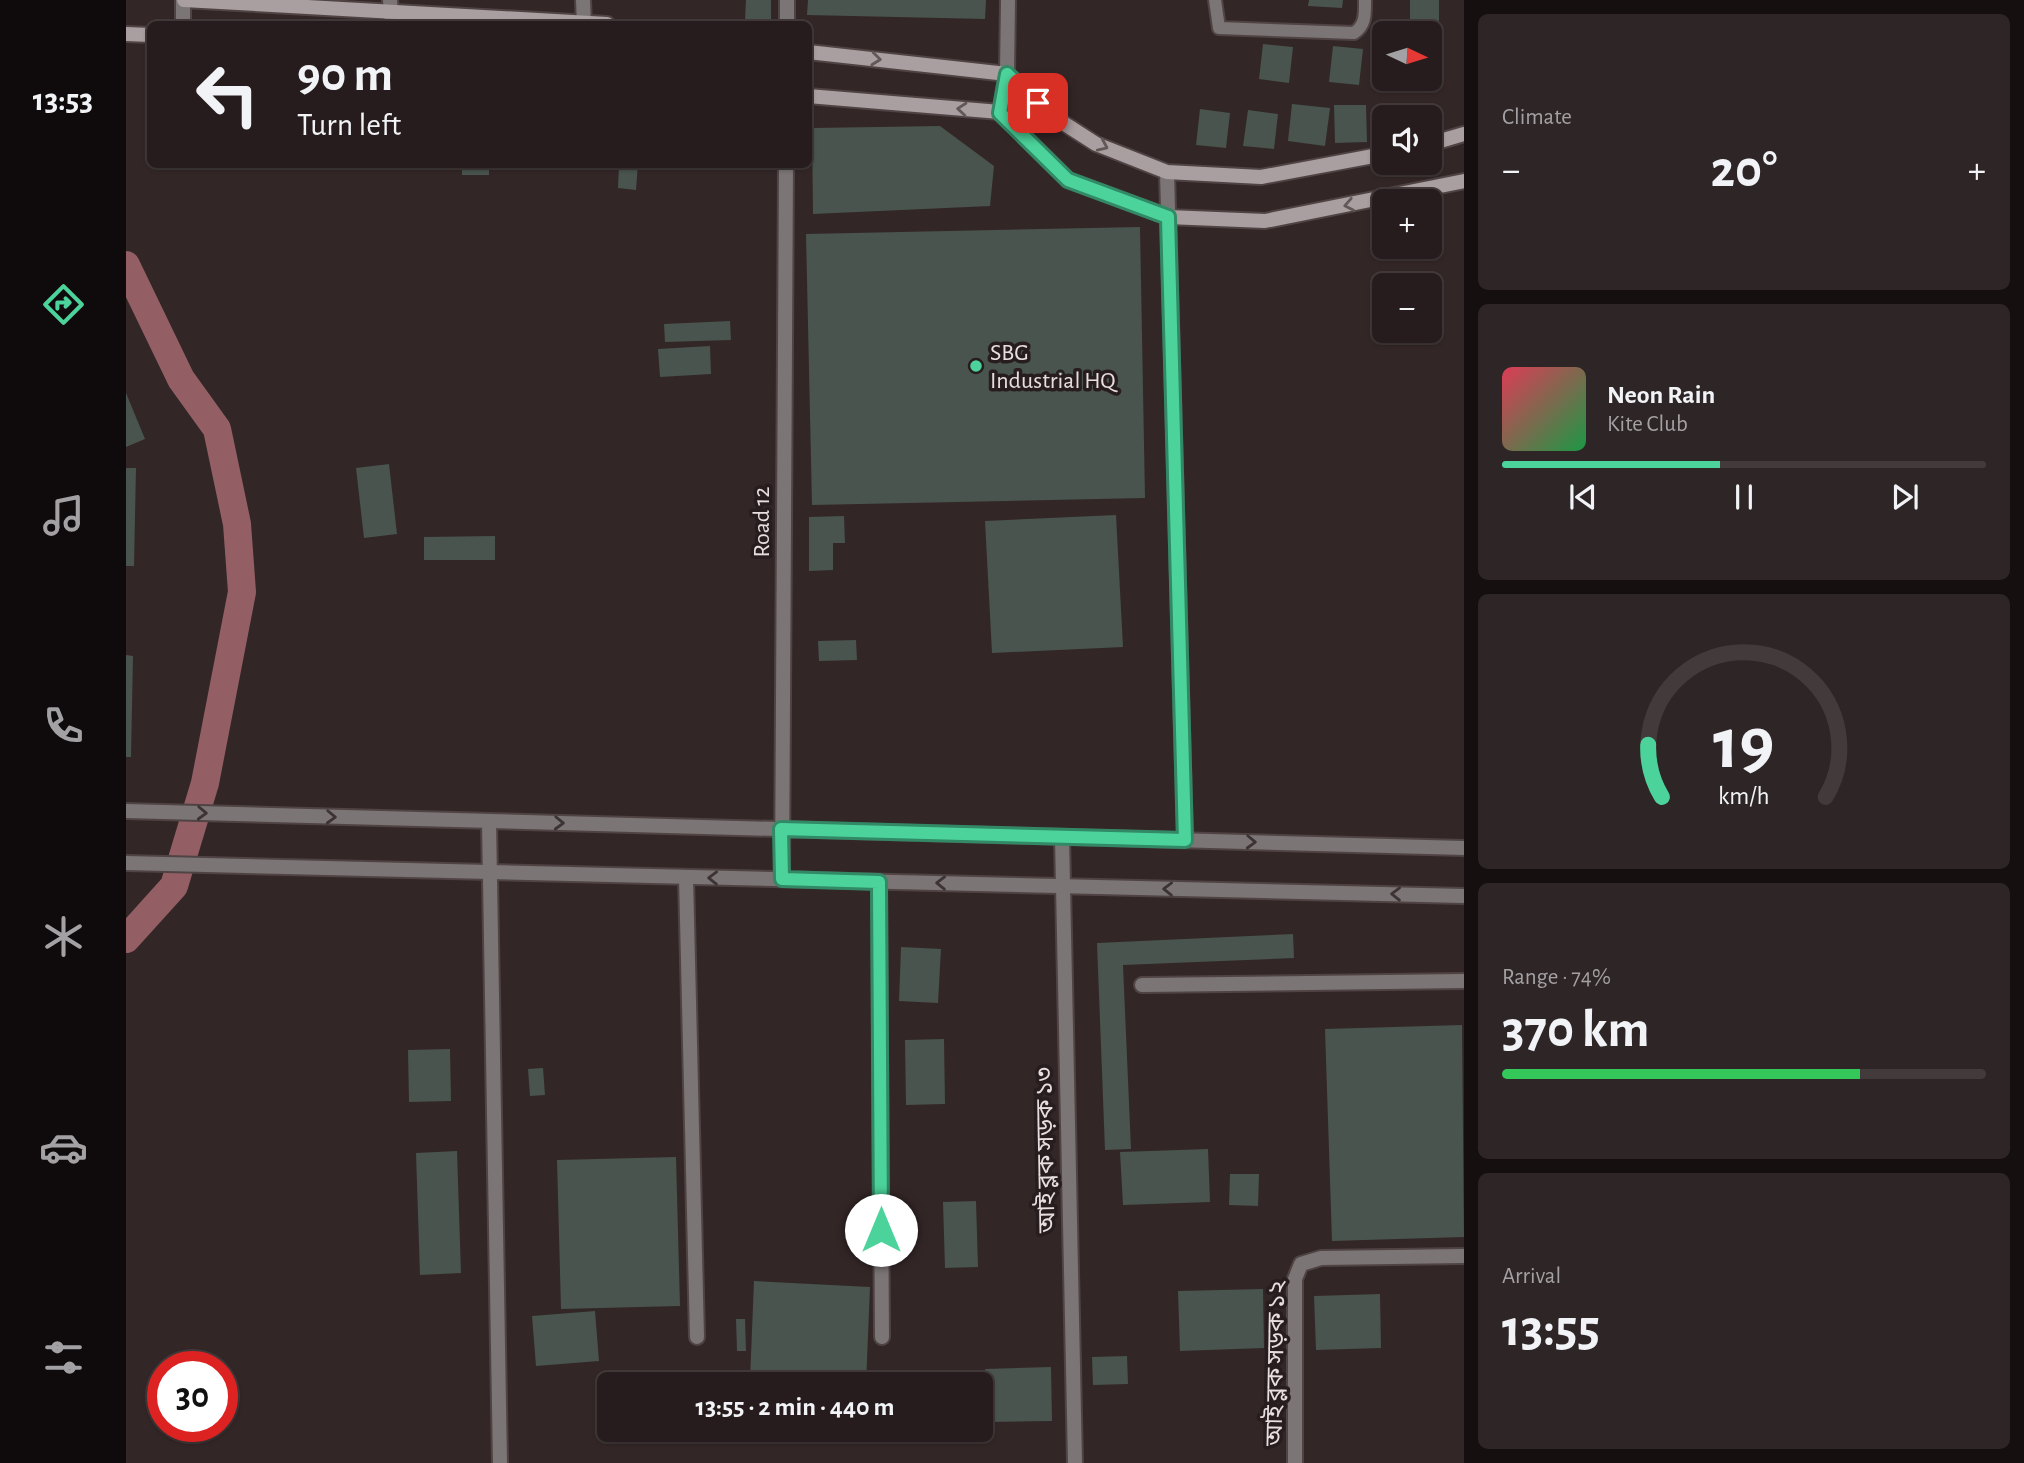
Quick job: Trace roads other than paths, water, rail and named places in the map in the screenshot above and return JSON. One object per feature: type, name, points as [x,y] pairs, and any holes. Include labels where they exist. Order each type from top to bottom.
[{"type":"street","points":[[184,21],[184,0],[552,21]]},
{"type":"street","points":[[583,0],[584,21]]},
{"type":"street","points":[[787,0],[787,21]]},
{"type":"street","points":[[1000,113],[1007,74],[1007,0]]},
{"type":"street","points":[[126,34],[147,35]]},
{"type":"street","points":[[812,52],[1007,74],[1054,117],[1096,144],[1167,173],[1261,177],[1372,156]]},
{"type":"street","points":[[812,96],[1000,113],[1068,180],[1168,217],[1265,221],[1464,181]]},
{"type":"street","points":[[1442,140],[1464,134]]},
{"type":"street","name":"Road 12","points":[[782,879],[786,168]]},
{"type":"street","points":[[1167,173],[1185,840]]},
{"type":"street","points":[[133,811],[1464,848]]},
{"type":"street","points":[[489,821],[500,1463]]},
{"type":"street","name":"আই ব্লক সড়ক ১৩","points":[[1062,837],[1075,1463]]},
{"type":"street","points":[[131,864],[1464,896]]},
{"type":"street","points":[[686,877],[696,1337]]},
{"type":"street","points":[[879,882],[882,1337]]},
{"type":"street","points":[[1142,985],[1464,981]]},
{"type":"street","name":"আই ব্লক সড়ক ১২","points":[[1295,1463],[1295,1279],[1301,1264],[1321,1258],[1464,1256]]},
{"type":"lane","points":[[1215,0],[1219,28],[1354,33],[1361,28],[1364,0]]},
{"type":"waterway","points":[[126,265],[181,379],[217,429],[237,524],[242,592],[205,783],[174,886],[126,939]]},
{"type":"place","name":"SBG Industrial HQ","points":[[976,366]]}]
